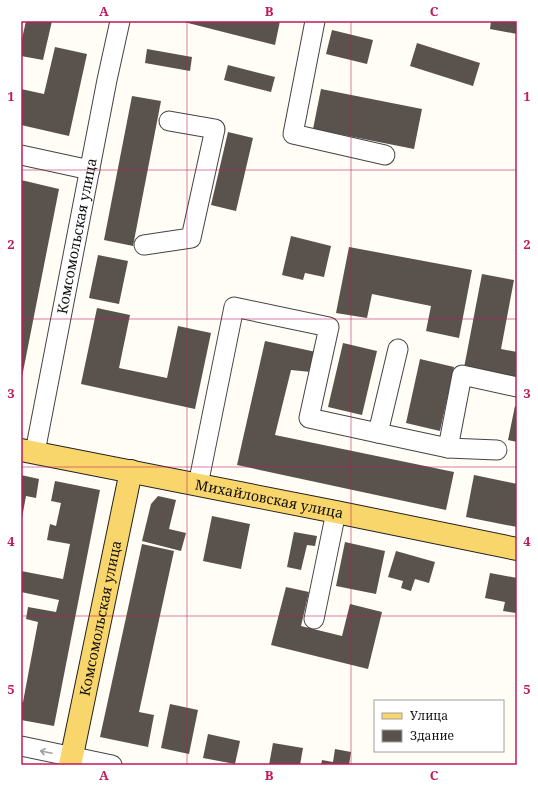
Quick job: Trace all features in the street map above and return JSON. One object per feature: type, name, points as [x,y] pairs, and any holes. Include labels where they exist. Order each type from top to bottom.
[{"type":"main road","name":"Михайловская улица","points":[[28,451],[336,512],[517,550]]},
{"type":"main road","name":"Комсомольская улица","points":[[71,761],[131,471]]},
{"type":"street","name":"Комсомольская улица","points":[[28,451],[90,170],[120,21]]},
{"type":"street","points":[[315,21],[292,134],[385,155]]},
{"type":"street","points":[[144,245],[191,238],[215,129],[169,121]]},
{"type":"street","points":[[21,155],[90,170]]},
{"type":"street","points":[[198,485],[234,307],[329,327],[309,418],[448,448],[497,450]]},
{"type":"street","points":[[378,433],[398,349]]},
{"type":"street","points":[[448,448],[462,375],[517,386]]},
{"type":"street","points":[[314,619],[336,512]]},
{"type":"street","points":[[21,746],[71,761],[112,765]]},
{"type":"building","points":[[26,21],[52,21],[43,60],[21,56],[21,43]]},
{"type":"building","points":[[180,21],[280,21],[275,45]]},
{"type":"building","points":[[491,21],[517,21],[517,34],[490,29]]},
{"type":"building","points":[[332,30],[373,40],[367,64],[326,54]]},
{"type":"building","points":[[417,43],[480,63],[473,86],[410,66]]},
{"type":"building","points":[[55,47],[87,54],[69,136],[21,125],[21,89],[44,94]]},
{"type":"building","points":[[147,49],[192,57],[190,71],[145,63]]},
{"type":"building","points":[[228,65],[275,77],[271,92],[224,80]]},
{"type":"building","points":[[321,89],[422,109],[414,149],[313,129]]},
{"type":"building","points":[[132,96],[161,101],[133,246],[104,240]]},
{"type":"building","points":[[228,132],[253,138],[236,211],[211,205]]},
{"type":"building","points":[[21,180],[59,189],[22,377],[21,377]]},
{"type":"building","points":[[291,236],[331,246],[324,277],[305,273],[303,280],[282,275]]},
{"type":"building","points":[[349,247],[472,270],[459,338],[426,331],[431,306],[372,294],[367,318],[336,313]]},
{"type":"building","points":[[98,255],[128,261],[119,304],[89,298]]},
{"type":"building","points":[[482,274],[514,280],[501,349],[517,352],[517,383],[463,373]]},
{"type":"building","points":[[97,308],[130,315],[119,368],[167,378],[178,326],[211,333],[195,409],[81,384]]},
{"type":"building","points":[[265,341],[316,352],[311,372],[291,370],[275,435],[454,472],[446,510],[237,465]]},
{"type":"building","points":[[343,343],[377,351],[362,415],[328,407]]},
{"type":"building","points":[[420,359],[454,367],[440,431],[406,423]]},
{"type":"building","points":[[515,406],[517,406],[517,442],[508,440]]},
{"type":"building","points":[[21,475],[39,479],[36,498],[26,496],[22,518],[21,518]]},
{"type":"building","points":[[474,475],[517,484],[517,527],[466,517]]},
{"type":"building","points":[[55,481],[100,490],[54,726],[21,720],[21,702],[23,702],[38,622],[26,619],[28,607],[56,612],[59,600],[21,592],[21,571],[63,579],[70,544],[47,540],[50,524],[56,526],[61,503],[51,501]]},
{"type":"building","points":[[158,496],[176,500],[169,529],[186,533],[181,551],[142,541],[151,504]]},
{"type":"building","points":[[212,516],[250,524],[241,569],[203,561]]},
{"type":"building","points":[[294,532],[317,536],[315,546],[307,545],[301,570],[287,567]]},
{"type":"building","points":[[345,542],[385,551],[376,594],[336,586]]},
{"type":"building","points":[[142,544],[174,551],[139,712],[154,715],[148,747],[100,737]]},
{"type":"building","points":[[396,551],[435,562],[429,583],[415,579],[411,591],[401,588],[403,581],[388,577]]},
{"type":"building","points":[[490,573],[517,578],[516,613],[503,611],[505,602],[485,598]]},
{"type":"building","points":[[286,587],[309,592],[301,626],[342,636],[350,604],[382,612],[368,669],[271,645]]},
{"type":"building","points":[[170,704],[198,710],[189,754],[161,748]]},
{"type":"building","points":[[208,734],[240,741],[235,764],[203,758]]},
{"type":"building","points":[[273,743],[303,748],[300,765],[269,765]]},
{"type":"building","points":[[335,749],[351,752],[349,765],[321,765],[322,760],[333,762]]}]
